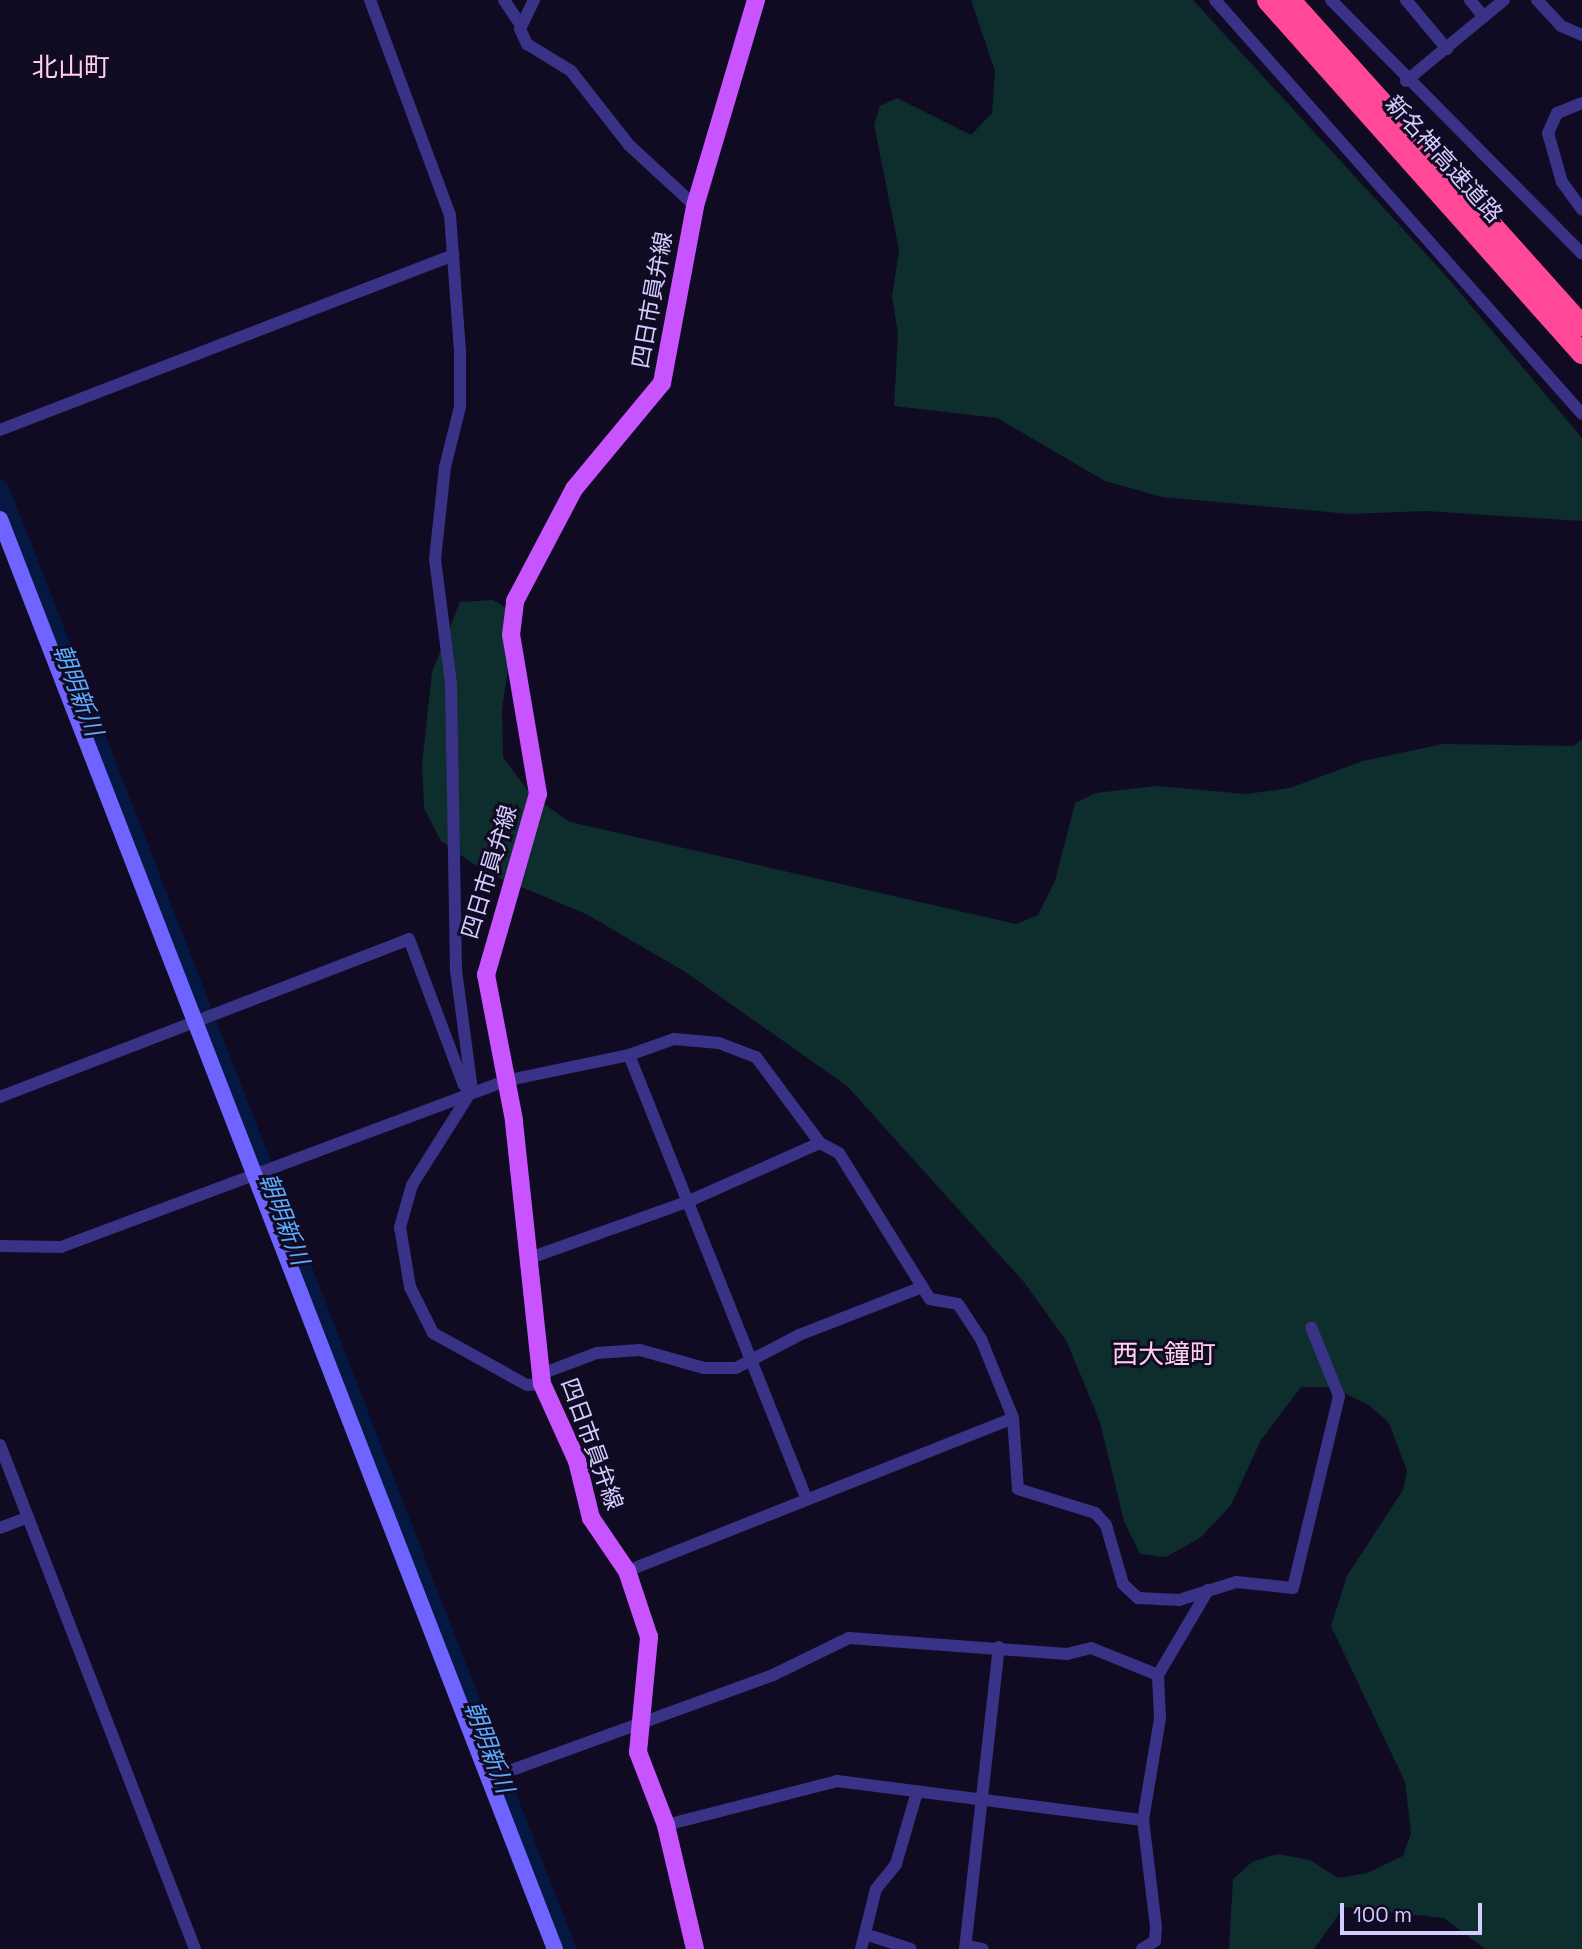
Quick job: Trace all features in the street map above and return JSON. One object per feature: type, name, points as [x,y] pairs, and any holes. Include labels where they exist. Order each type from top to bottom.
[{"type":"highway","name":"新名神高速道路","points":[[1267,0],[1582,354]]},
{"type":"highway","name":"新名神高速道路","points":[[1290,0],[1582,325]]},
{"type":"main road","name":"四日市員弁線","points":[[695,1949],[666,1825],[642,1768],[638,1724],[649,1637],[627,1571],[590,1518],[577,1461],[542,1379],[514,1121],[486,975],[538,794],[511,635],[515,601],[574,489],[662,383],[695,206],[756,0]]},
{"type":"street","points":[[370,0],[450,215],[460,407],[444,467],[435,559],[451,684],[456,970],[472,1090],[412,1185],[400,1227],[410,1287],[433,1333],[527,1385],[597,1353],[640,1350],[704,1368],[751,1362],[799,1335],[922,1287]]},
{"type":"street","points":[[504,0],[522,25],[527,44],[571,71],[629,145],[695,206]]},
{"type":"street","points":[[522,25],[534,0]]},
{"type":"street","points":[[1215,0],[1582,414]]},
{"type":"street","points":[[1331,0],[1406,81],[1470,135],[1582,254]]},
{"type":"street","points":[[1406,0],[1447,49]]},
{"type":"street","points":[[1470,0],[1484,17]]},
{"type":"street","points":[[1406,81],[1504,0]]},
{"type":"street","points":[[1537,0],[1561,26],[1582,35]]},
{"type":"street","points":[[1582,103],[1557,113],[1548,133],[1562,182],[1582,210]]},
{"type":"street","points":[[0,430],[453,255]]},
{"type":"street","points":[[0,519],[261,1170],[496,1776],[555,1949]]},
{"type":"street","points":[[0,1097],[409,939],[464,1085],[472,1090]]},
{"type":"street","points":[[0,1246],[52,1250],[472,1090],[629,1055],[674,1039],[742,1049],[772,1071],[820,1143],[839,1153],[880,1211],[922,1287],[939,1303],[958,1304],[992,1358],[1013,1418],[1018,1489],[1095,1513],[1106,1525],[1123,1584],[1138,1598],[1179,1600],[1236,1582],[1293,1588],[1339,1396],[1311,1327]]},
{"type":"street","points":[[629,1055],[690,1201],[807,1499]]},
{"type":"street","points":[[512,1080],[514,1121]]},
{"type":"street","points":[[530,1258],[690,1201],[820,1143]]},
{"type":"street","points":[[627,1571],[1013,1418]]},
{"type":"street","points":[[0,1445],[195,1949]]},
{"type":"street","points":[[0,1528],[28,1517]]},
{"type":"street","points":[[1142,1949],[1155,1941],[1156,1927],[1143,1820],[1149,1812],[1160,1718],[1158,1675],[1203,1592]]},
{"type":"street","points":[[496,1776],[773,1675],[849,1638],[1067,1654],[1091,1648],[1158,1675]]},
{"type":"street","points":[[983,1949],[966,1948],[980,1799],[999,1647]]},
{"type":"street","points":[[666,1825],[836,1781],[1143,1820]]},
{"type":"street","points":[[861,1949],[876,1889],[896,1864],[917,1792]]},
{"type":"street","points":[[865,1934],[911,1949]]},
{"type":"green space","points":[[971,0],[1193,0],[1446,276],[1582,438],[1582,521],[1426,511],[1350,514],[1162,497],[1105,481],[997,418],[894,406],[898,333],[892,297],[899,250],[874,125],[880,106],[897,98],[971,135],[992,113],[995,71]]},
{"type":"green space","points":[[493,600],[516,614],[502,710],[503,757],[531,795],[570,822],[1016,924],[1038,915],[1055,881],[1075,803],[1095,793],[1156,786],[1246,794],[1290,788],[1363,761],[1443,744],[1574,746],[1582,739],[1582,1949],[1485,1949],[1444,1918],[1344,1907],[1314,1949],[1229,1949],[1233,1879],[1252,1862],[1277,1854],[1310,1860],[1338,1878],[1367,1873],[1403,1856],[1411,1833],[1405,1782],[1331,1626],[1347,1576],[1403,1490],[1407,1471],[1389,1423],[1369,1405],[1331,1387],[1301,1387],[1261,1440],[1231,1505],[1201,1537],[1166,1557],[1140,1554],[1124,1521],[1100,1422],[1067,1342],[1024,1282],[847,1086],[684,971],[586,914],[485,872],[441,841],[424,808],[422,765],[432,672],[460,602]]},
{"type":"waterway","name":"朝明新川","points":[[0,488],[567,1949]]},
{"type":"district","name":"北山町","points":[[71,68]]},
{"type":"district","name":"西大鐘町","points":[[1164,1355]]}]
